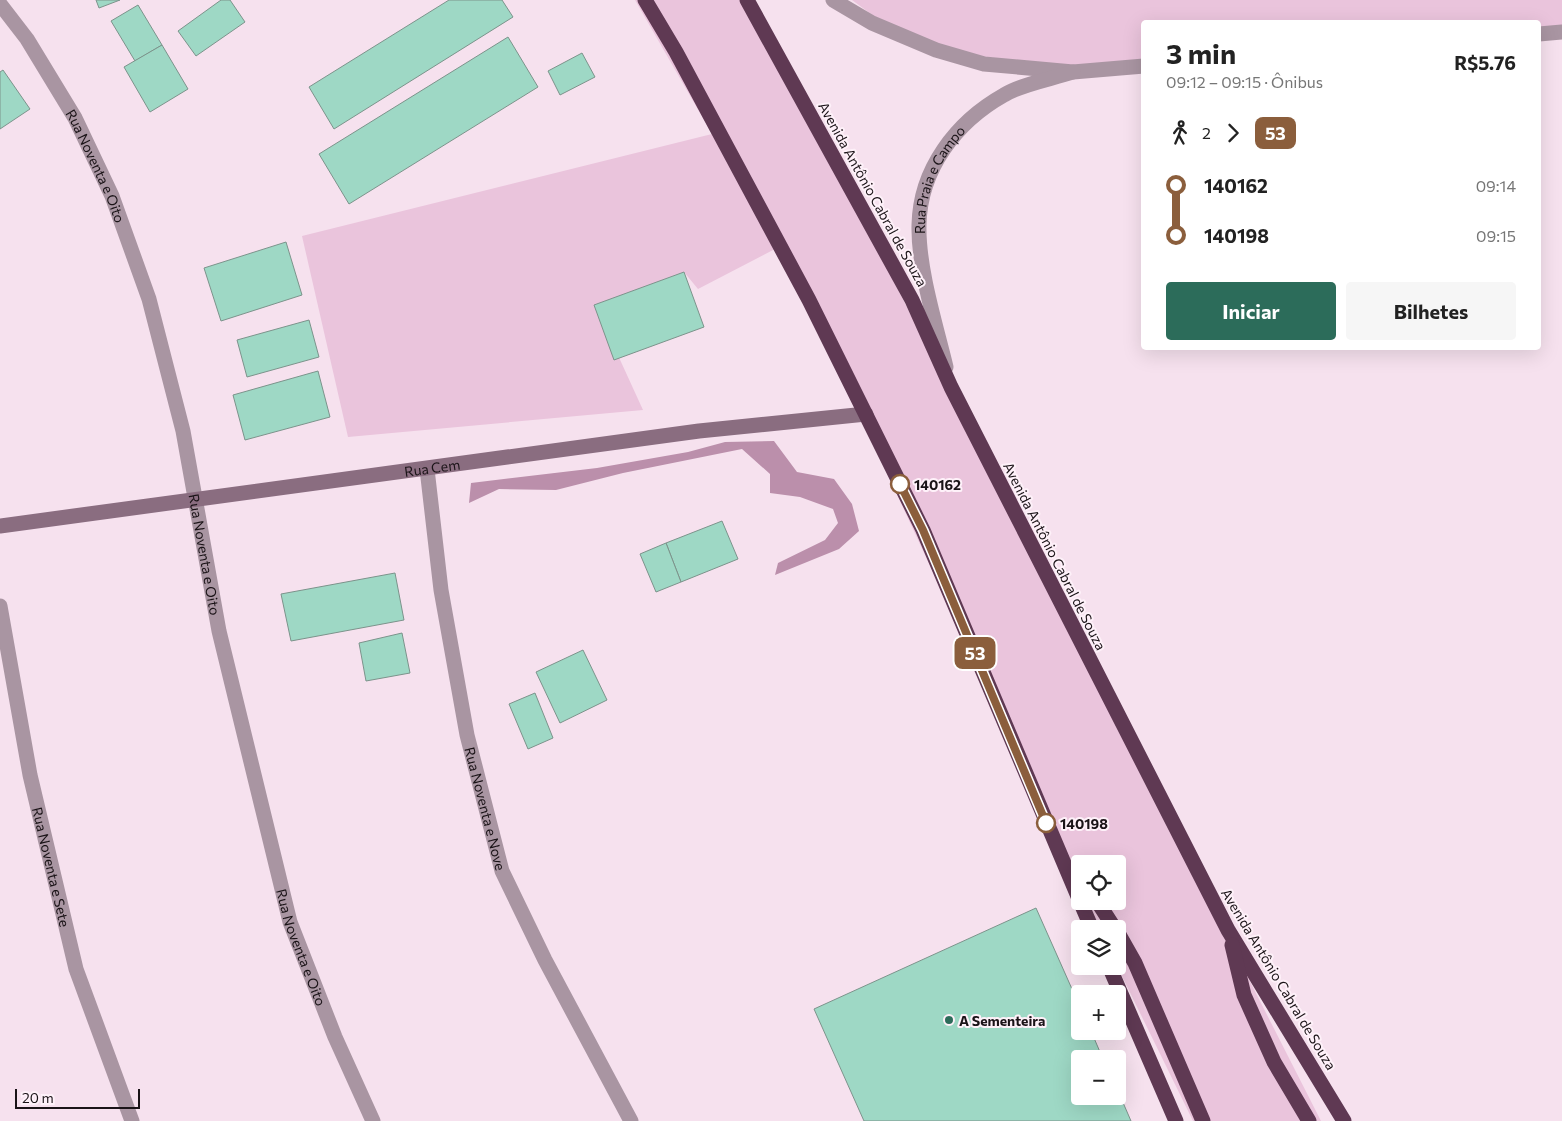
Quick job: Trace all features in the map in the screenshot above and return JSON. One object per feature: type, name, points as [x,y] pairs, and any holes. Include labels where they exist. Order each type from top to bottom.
[{"type":"highway","points":[[645,0],[676,52],[809,300],[923,530],[1071,880]]},
{"type":"highway","name":"Avenida Antônio Cabral de Souza","points":[[747,0],[912,300],[951,387],[1228,930],[1344,1121]]},
{"type":"highway","points":[[1054,841],[1071,865]]},
{"type":"highway","points":[[1228,930],[1244,995],[1274,1062],[1309,1121]]},
{"type":"highway","points":[[1126,947],[1135,963],[1203,1121]]},
{"type":"highway","points":[[1112,975],[1176,1121]]},
{"type":"street","name":"Rua Praia e Campo","points":[[833,0],[872,23],[952,54],[984,64],[1073,72],[1141,66]]},
{"type":"street","name":"Rua Noventa e Oito","points":[[0,4],[27,39],[75,118],[112,196],[149,299],[183,430],[219,631],[290,922],[335,1037],[373,1121]]},
{"type":"street","points":[[1541,34],[1562,32]]},
{"type":"street","name":"Rua Praia e Campo","points":[[951,387],[924,272],[919,226],[925,181],[949,139],[976,114],[1005,94],[1073,72]]},
{"type":"street","name":"Rua Cem","points":[[0,526],[699,431],[866,414]]},
{"type":"street","name":"Rua Noventa e Nove","points":[[427,469],[441,590],[467,735],[502,870],[545,960],[631,1121]]},
{"type":"street","name":"Rua Noventa e Sete","points":[[0,606],[30,775],[76,969],[132,1121]]},
{"type":"shaded area","points":[[635,0],[743,0],[799,95],[1321,1121],[1193,1121],[1121,975],[1126,975],[1126,920],[1094,920],[1090,910],[1126,910],[1126,855],[1071,855],[1071,871],[807,300],[777,248],[698,289],[684,272],[595,305],[643,410],[348,437],[302,236],[712,134]]},
{"type":"shaded area","points":[[852,0],[1562,0],[1562,26],[1541,28],[1541,20],[1141,20],[1141,65],[1084,71],[968,56],[883,23]]},
{"type":"shaded area","points":[[774,441],[797,472],[834,479],[852,504],[859,531],[839,549],[775,575],[778,563],[825,540],[838,523],[833,509],[800,497],[770,493],[770,474],[742,449],[623,473],[556,490],[499,489],[469,503],[471,483],[597,468],[688,452],[725,442]]},
{"type":"building","points":[[96,0],[120,0],[99,8]]},
{"type":"building","points":[[221,0],[230,0],[245,22],[196,56],[178,31]]},
{"type":"building","points":[[449,0],[502,0],[513,17],[334,129],[309,87]]},
{"type":"building","points":[[138,5],[162,45],[135,61],[111,21]]},
{"type":"building","points":[[508,37],[538,87],[349,204],[319,154]]},
{"type":"building","points":[[162,45],[188,89],[150,112],[124,67]]},
{"type":"building","points":[[582,53],[595,77],[560,95],[548,71]]},
{"type":"building","points":[[3,70],[30,109],[0,129],[0,72]]},
{"type":"building","points":[[286,242],[302,295],[221,321],[204,268]]},
{"type":"building","points":[[684,272],[704,327],[614,360],[594,305]]},
{"type":"building","points":[[309,320],[319,357],[247,377],[237,340]]},
{"type":"building","points":[[318,371],[330,417],[245,440],[233,395]]},
{"type":"building","points":[[722,521],[738,559],[681,582],[666,543]]},
{"type":"building","points":[[666,543],[681,582],[656,592],[640,554]]},
{"type":"building","points":[[395,573],[404,620],[291,641],[281,594]]},
{"type":"building","points":[[402,633],[410,673],[366,681],[359,643]]},
{"type":"building","points":[[583,650],[607,700],[560,723],[536,672]]},
{"type":"building","points":[[535,693],[553,738],[528,749],[509,704]]},
{"type":"building","name":"A Sementeira","points":[[1036,908],[1071,987],[1071,1040],[1095,1040],[1099,1050],[1071,1050],[1071,1105],[1124,1105],[1131,1121],[864,1121],[814,1009]]},
{"type":"bus line","name":"53","points":[[900,484],[923,530],[1046,823]]},
{"type":"place","name":"140162","points":[[900,484]]},
{"type":"place","name":"140198","points":[[1046,823]]},
{"type":"place","name":"A Sementeira","points":[[949,1020]]}]
